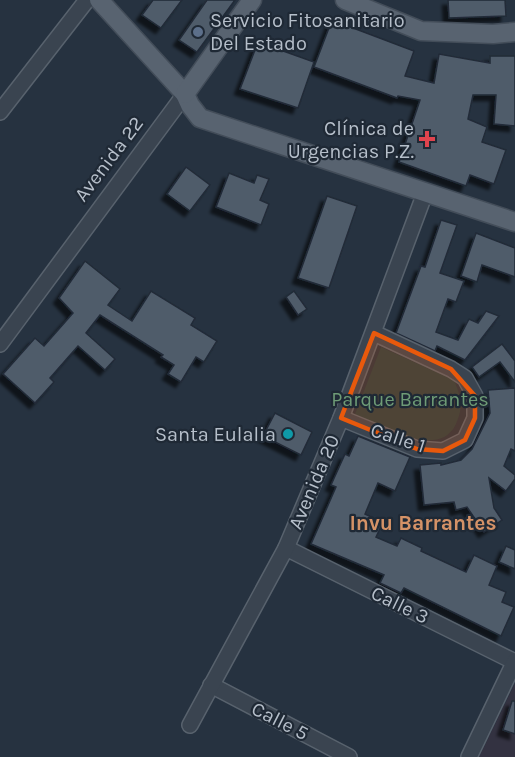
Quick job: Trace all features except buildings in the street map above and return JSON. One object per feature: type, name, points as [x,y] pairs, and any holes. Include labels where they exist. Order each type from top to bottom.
[{"type":"main road","points":[[99,0],[185,94],[193,110],[205,120],[515,222]]},
{"type":"main road","name":"Avenida 22","points":[[185,94],[252,0]]},
{"type":"main road","points":[[345,0],[421,31],[493,34],[515,32]]},
{"type":"street","points":[[0,112],[87,0]]},
{"type":"street","name":"Avenida 22","points":[[0,344],[185,94]]},
{"type":"street","name":"Avenida 20","points":[[190,725],[286,548],[341,418],[425,193]]},
{"type":"street","points":[[0,316],[12,327]]},
{"type":"street","name":"Calle 1","points":[[341,418],[417,449],[443,451],[465,440],[476,418],[475,396],[465,378],[452,369],[374,333]]},
{"type":"street","name":"Calle 3","points":[[286,548],[515,661]]},
{"type":"street","points":[[469,757],[515,661]]},
{"type":"street","name":"Calle 5","points":[[211,686],[349,757]]},
{"type":"highlighted area","points":[[374,333],[451,369],[475,396],[475,418],[465,440],[443,451],[417,449],[341,418]]},
{"type":"shaded area","points":[[515,683],[515,757],[479,757]]},
{"type":"green space","name":"Parque Barrantes","points":[[381,347],[454,380],[461,407],[456,424],[448,435],[437,440],[408,437],[355,414]]},
{"type":"place","name":"Servicio Fitosanitario Del Estado","points":[[198,32]]},
{"type":"place","name":"Clínica de Urgencias P.Z.","points":[[427,139]]},
{"type":"place","name":"Santa Eulalia","points":[[288,434]]},
{"type":"district","name":"Invu Barrantes","points":[[423,523]]}]
